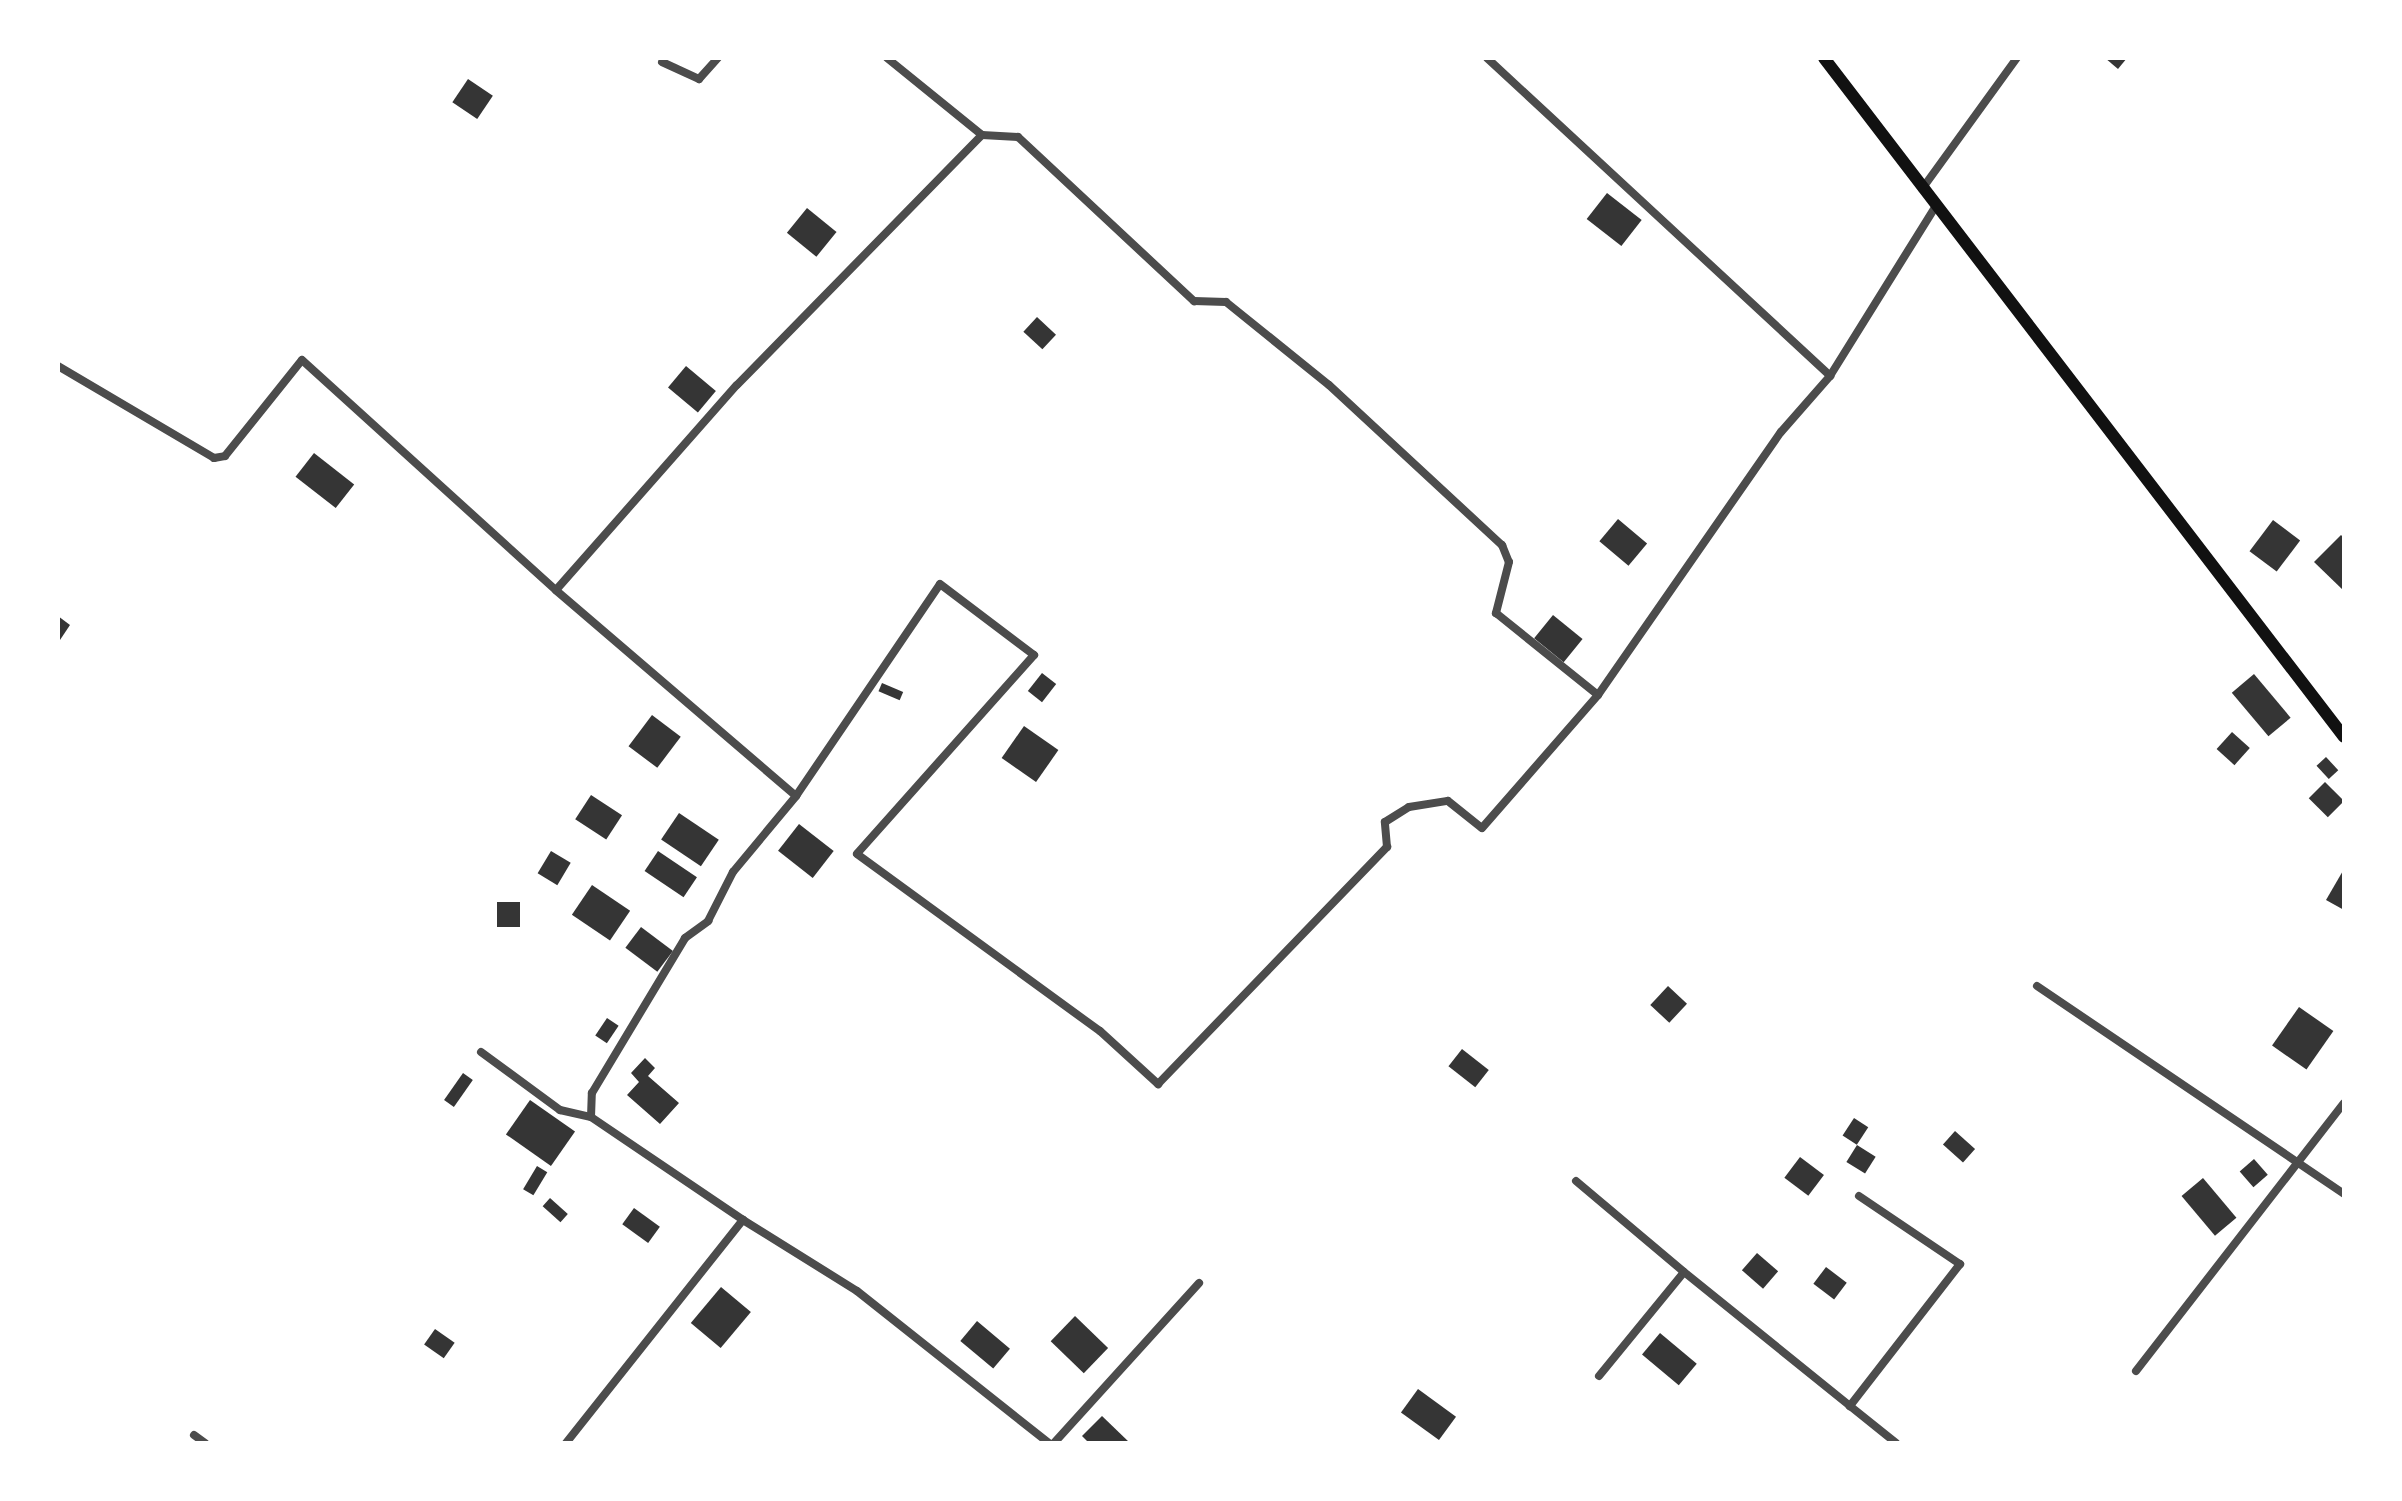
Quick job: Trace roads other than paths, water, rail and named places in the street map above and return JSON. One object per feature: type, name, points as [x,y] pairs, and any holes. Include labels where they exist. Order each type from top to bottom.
[{"type":"main road","points":[[1824,58],[1935,207],[2344,737]]},
{"type":"street","points":[[662,62],[699,79],[718,58]]},
{"type":"street","points":[[887,58],[982,135],[1018,137],[1194,301],[1226,302],[1329,385],[1502,545],[1509,562],[1496,613],[1598,695]]},
{"type":"street","points":[[1487,58],[1830,376]]},
{"type":"street","points":[[1922,189],[2017,58]]},
{"type":"street","points":[[556,590],[737,385],[982,135]]},
{"type":"street","points":[[591,1117],[592,1093],[685,938],[708,921],[733,872],[796,796],[940,584],[1034,655],[857,854],[1100,1031],[1158,1084],[1387,847],[1385,822],[1409,807],[1448,801],[1482,828],[1598,695],[1781,432],[1830,376],[1935,207]]},
{"type":"street","points":[[58,366],[214,458],[225,456],[302,360],[556,590],[796,796]]},
{"type":"street","points":[[2037,986],[2301,1158],[2344,1194]]},
{"type":"street","points":[[481,1052],[560,1110],[591,1117],[743,1220],[857,1291],[1052,1443],[1199,1283]]},
{"type":"street","points":[[2136,1371],[2344,1103]]},
{"type":"street","points":[[1576,1181],[1896,1443]]},
{"type":"street","points":[[1850,1406],[1960,1264],[1859,1196]]},
{"type":"street","points":[[566,1443],[743,1220]]},
{"type":"street","points":[[1599,1376],[1684,1272]]},
{"type":"street","points":[[194,1435],[205,1443]]}]
